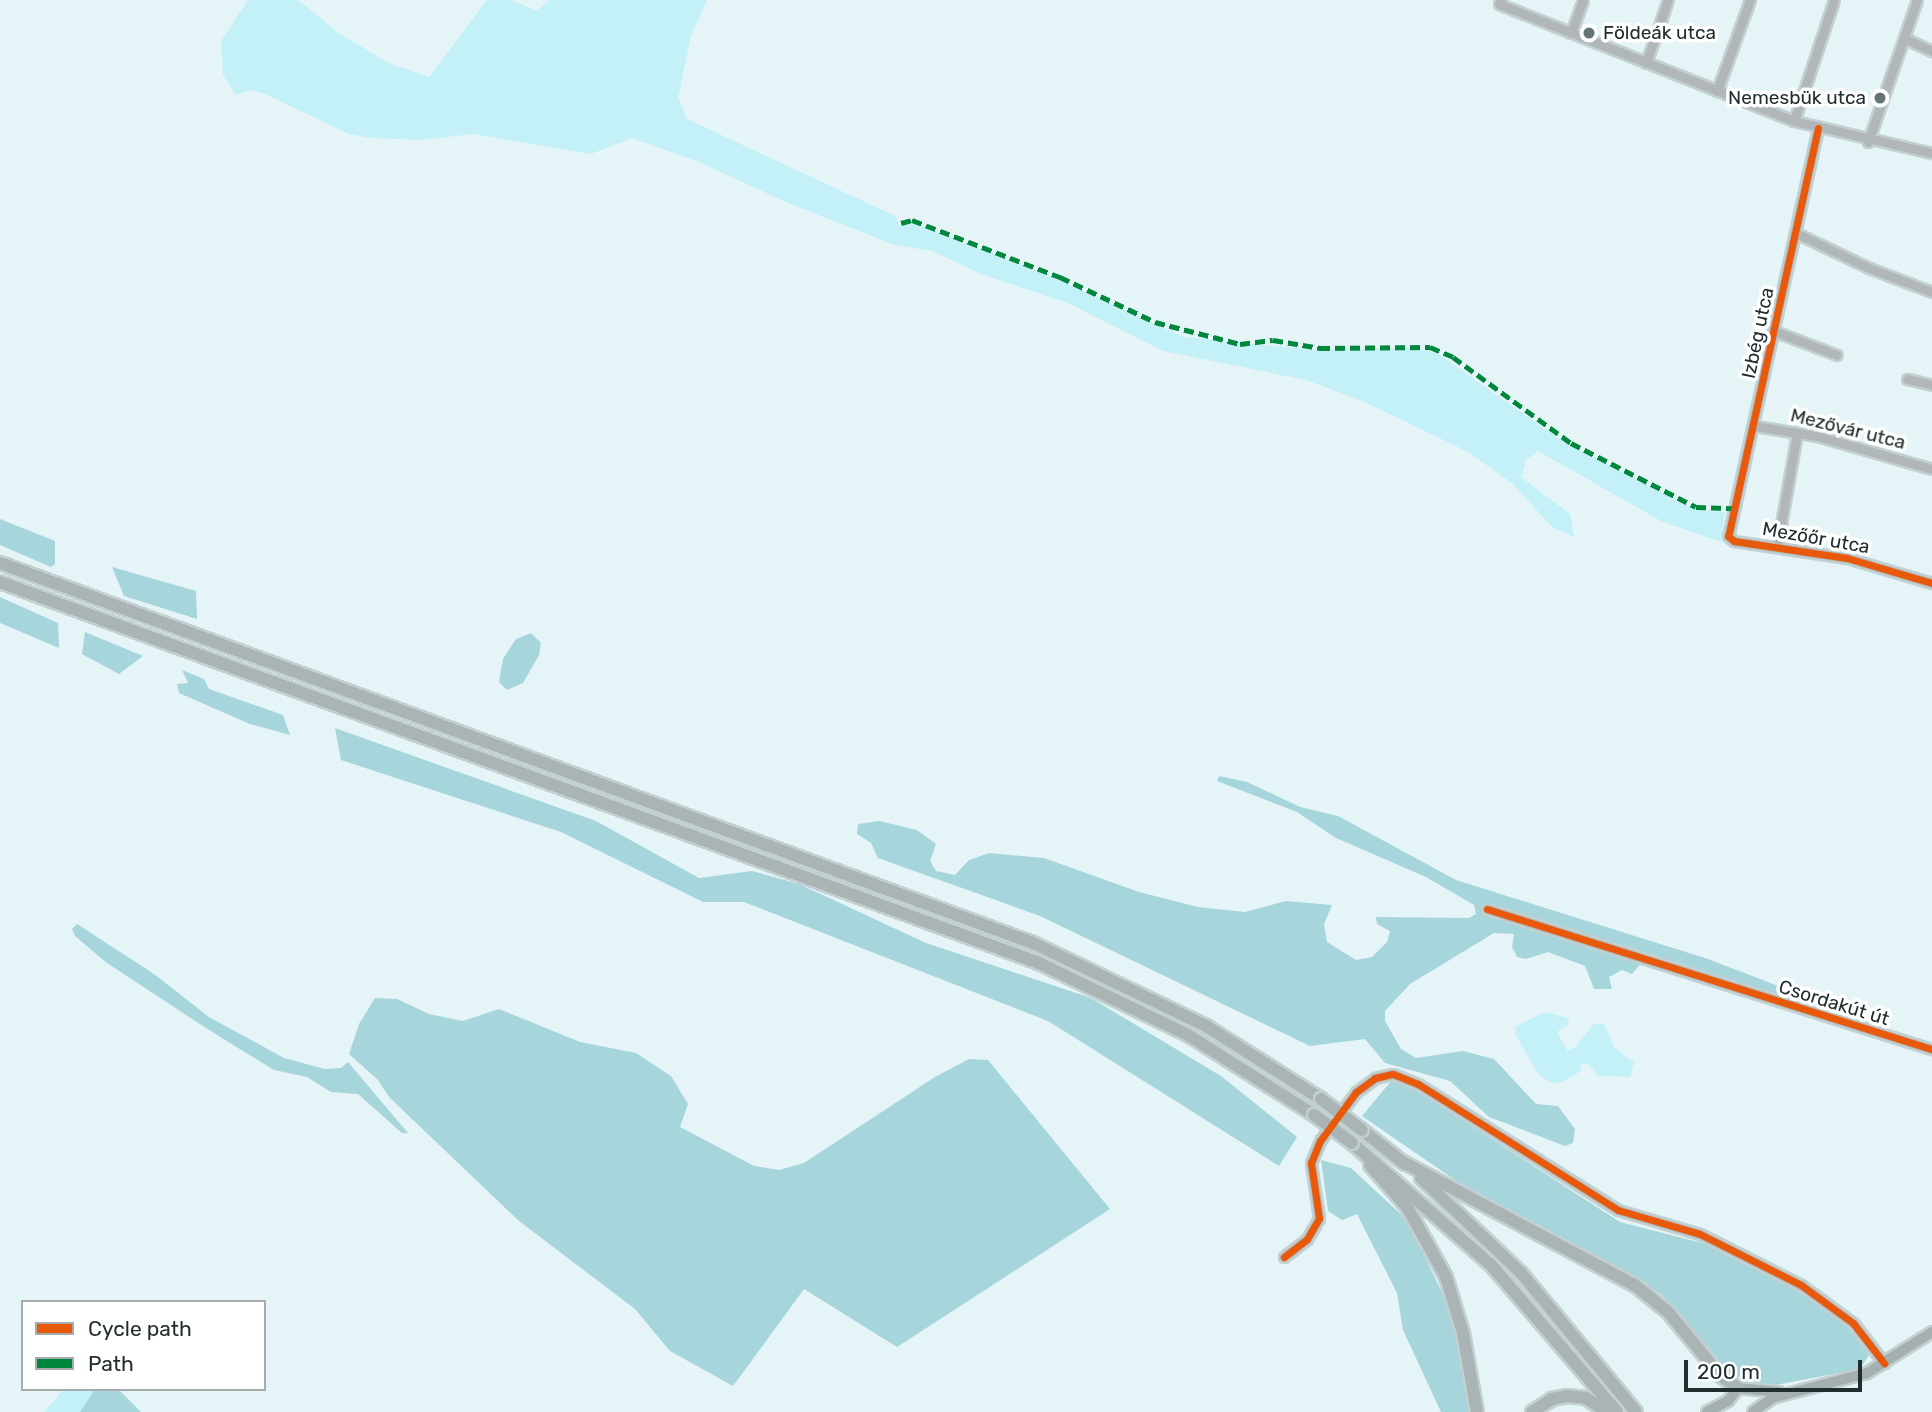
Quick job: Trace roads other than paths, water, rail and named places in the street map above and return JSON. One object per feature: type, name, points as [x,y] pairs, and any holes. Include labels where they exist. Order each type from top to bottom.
[{"type":"highway","points":[[0,564],[1033,943],[1206,1026],[1321,1099],[1401,1161],[1521,1273],[1636,1412]]},
{"type":"highway","points":[[0,582],[1039,963],[1188,1035],[1353,1143],[1492,1266],[1611,1409]]},
{"type":"highway","points":[[1353,1143],[1407,1206],[1440,1262],[1460,1321],[1477,1412]]},
{"type":"highway","points":[[1401,1161],[1636,1286],[1668,1312],[1721,1376],[1738,1388]]},
{"type":"highway","points":[[1532,1412],[1552,1399],[1568,1396],[1586,1398],[1611,1409]]},
{"type":"main road","points":[[1752,1390],[1755,1409],[1799,1391],[1853,1380],[1932,1332]]},
{"type":"main road","points":[[1707,1412],[1730,1407],[1738,1388],[1799,1391]]},
{"type":"street","points":[[1571,33],[1583,0]]},
{"type":"street","points":[[1646,62],[1668,0]]},
{"type":"street","points":[[1717,91],[1750,0]]},
{"type":"street","points":[[1794,121],[1834,0]]},
{"type":"street","points":[[1868,142],[1906,39],[1917,0]]},
{"type":"street","points":[[1500,2],[1794,121],[1868,142],[1932,153]]},
{"type":"street","points":[[1906,39],[1932,51]]},
{"type":"street","name":"Izbég utca","points":[[1734,541],[1727,530],[1755,426],[1818,128]]},
{"type":"street","points":[[1796,233],[1869,268],[1932,292]]},
{"type":"street","points":[[1774,331],[1837,355]]},
{"type":"street","points":[[1907,379],[1932,385]]},
{"type":"street","name":"Mezővár utca","points":[[1755,426],[1797,433],[1932,469]]},
{"type":"street","points":[[1777,547],[1797,433]]},
{"type":"street","name":"Mezőőr utca","points":[[1734,541],[1847,558],[1932,583]]},
{"type":"street","name":"Csordakút út","points":[[1487,909],[1932,1049]]},
{"type":"street","points":[[1284,1257],[1307,1239],[1319,1218],[1311,1163],[1320,1141],[1356,1092],[1375,1078],[1393,1074],[1418,1084],[1618,1210],[1700,1234],[1801,1285],[1853,1322],[1884,1363]]},
{"type":"place","name":"Földeák utca","points":[[1589,33]]},
{"type":"place","name":"Nemesbük utca","points":[[1880,98]]}]
